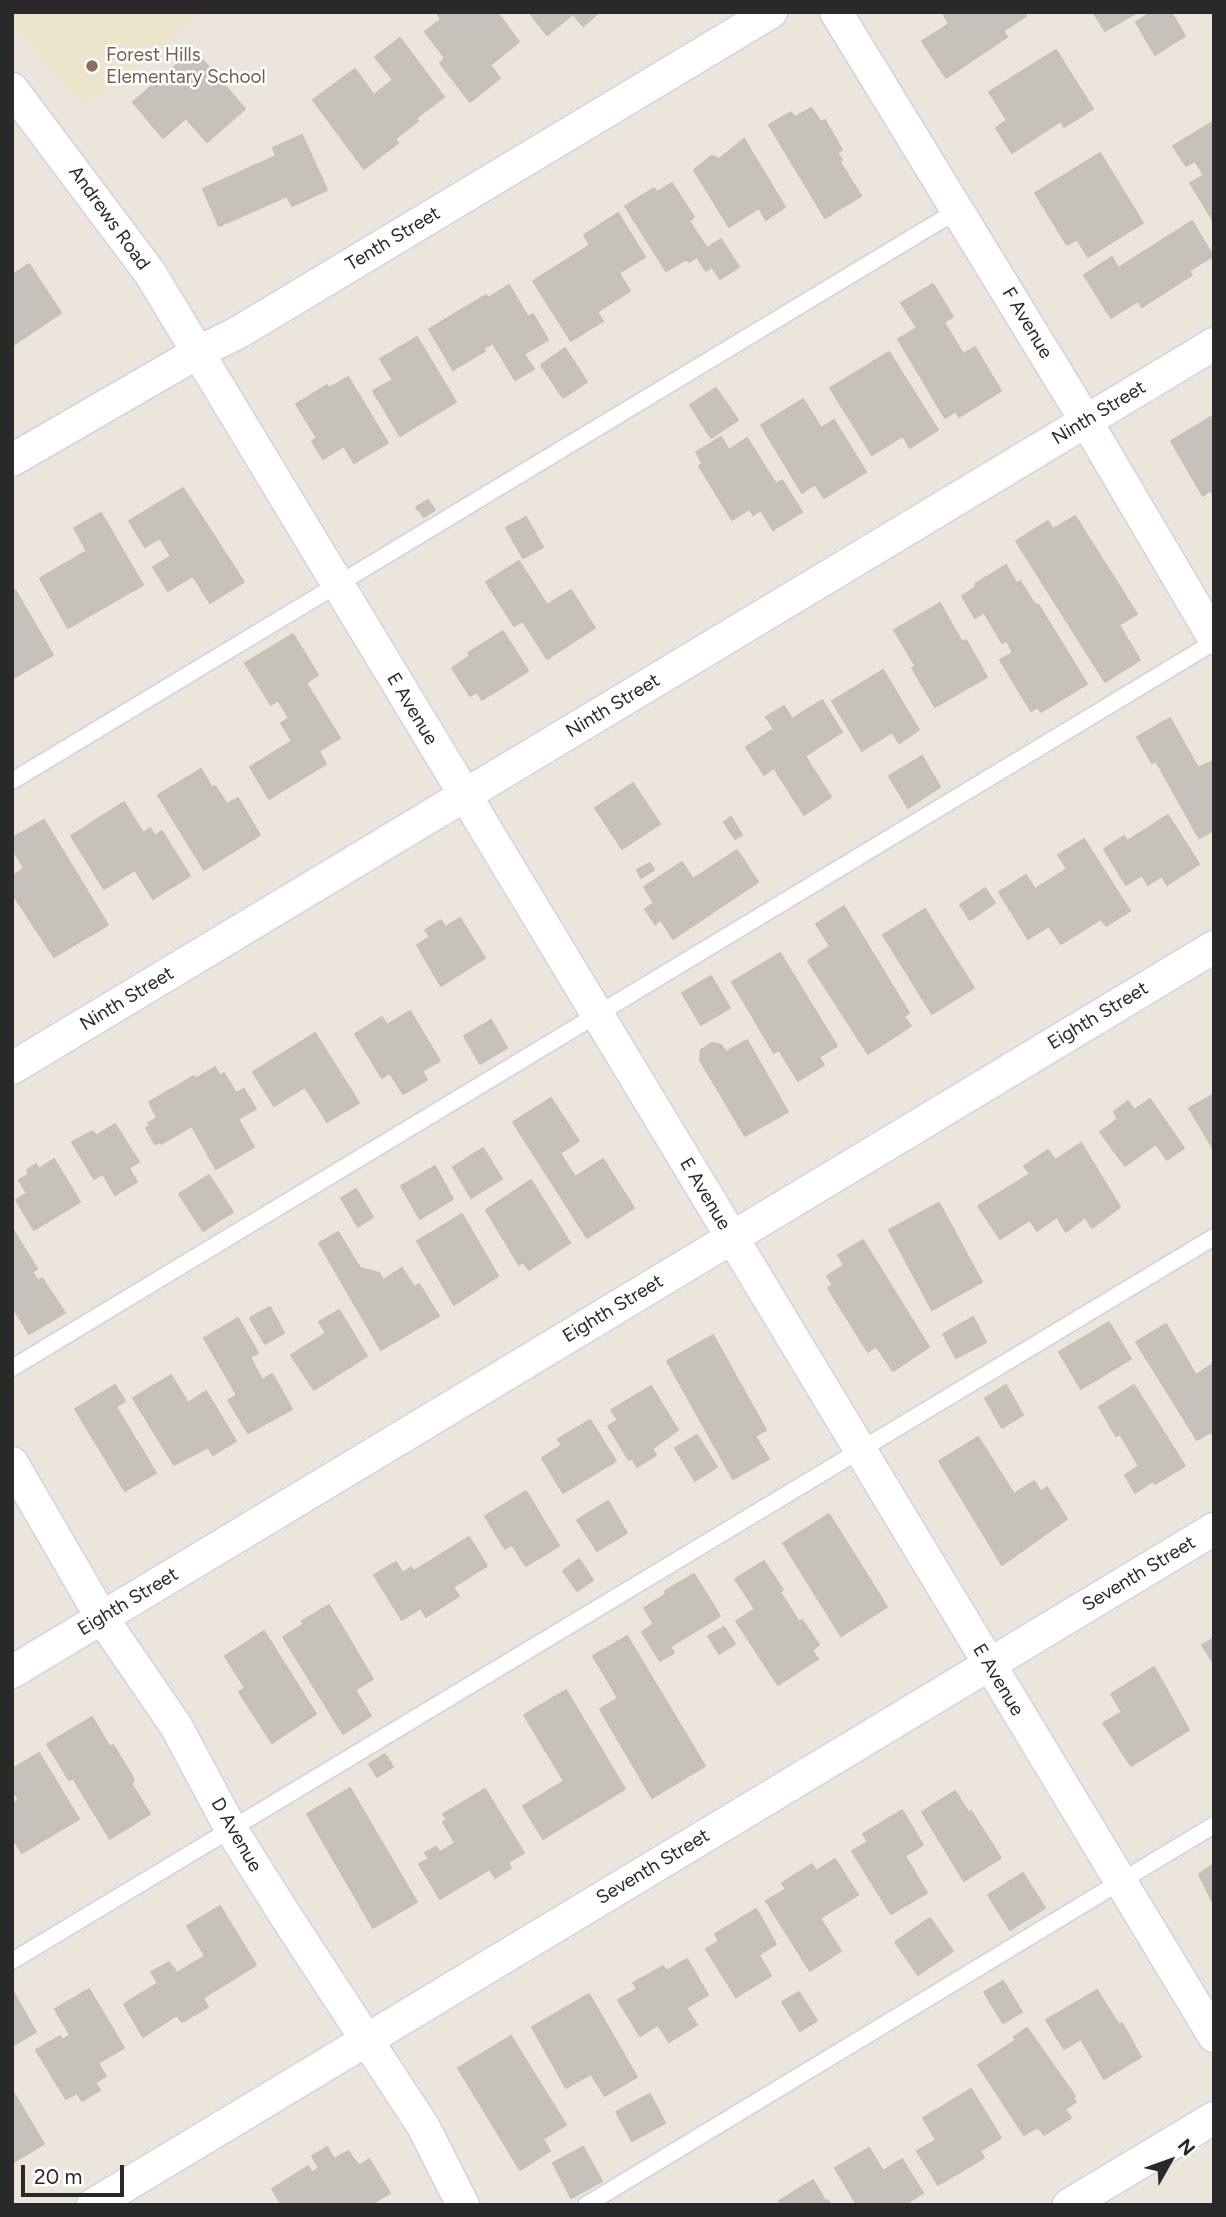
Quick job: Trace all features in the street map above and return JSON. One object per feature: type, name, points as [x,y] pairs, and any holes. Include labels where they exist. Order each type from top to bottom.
[{"type":"street","name":"Tenth Street","points":[[12,460],[250,325],[771,12]]},
{"type":"street","name":"F Avenue","points":[[836,12],[1086,421],[1214,640]]},
{"type":"street","name":"Andrews Road","points":[[12,89],[150,273],[197,353]]},
{"type":"street","name":"Ninth Street","points":[[12,1068],[1214,344]]},
{"type":"street","name":"E Avenue","points":[[197,353],[1214,2036]]},
{"type":"street","name":"Eighth Street","points":[[12,1672],[1214,947]]},
{"type":"street","name":"D Avenue","points":[[12,1463],[102,1618],[176,1726],[231,1829],[423,2126],[463,2205]]},
{"type":"street","name":"Seventh Street","points":[[93,2205],[1214,1528]]},
{"type":"street","points":[[1069,2205],[1214,2118]]},
{"type":"lane","points":[[12,781],[958,210]]},
{"type":"lane","points":[[12,1368],[1214,640]]},
{"type":"lane","points":[[12,1961],[1214,1237]]},
{"type":"lane","points":[[586,2205],[1214,1825]]},
{"type":"shaded area","name":"Forest Hills Elementary School","points":[[12,12],[204,12],[83,107],[12,24]]},
{"type":"building","points":[[436,12],[497,12],[519,42],[490,65],[500,78],[470,102],[440,63],[445,58],[425,32],[441,19]]},
{"type":"building","points":[[529,12],[600,12],[583,26],[573,14],[547,35]]},
{"type":"building","points":[[948,12],[1024,12],[1026,16],[1003,31],[1007,37],[946,78],[922,41],[949,24],[944,15]]},
{"type":"building","points":[[1093,12],[1138,12],[1105,31]]},
{"type":"building","points":[[1152,12],[1171,12],[1185,36],[1155,55],[1136,22]]},
{"type":"building","points":[[400,38],[444,97],[416,118],[418,121],[395,139],[398,143],[364,169],[313,100],[355,69],[374,95],[393,80],[375,57]]},
{"type":"building","points":[[194,50],[245,109],[207,142],[186,118],[163,138],[133,102]]},
{"type":"building","points":[[1056,50],[1093,109],[1064,127],[1061,121],[1012,153],[996,128],[1007,120],[989,92]]},
{"type":"building","points":[[811,108],[821,122],[825,120],[842,150],[837,152],[842,160],[840,162],[861,196],[825,218],[769,125],[791,112],[795,117]]},
{"type":"building","points":[[1214,121],[1214,222],[1190,183],[1204,175],[1195,161],[1186,166],[1173,146]]},
{"type":"building","points":[[302,135],[327,190],[292,206],[287,196],[219,226],[203,189],[276,156],[273,148]]},
{"type":"building","points":[[744,139],[785,207],[766,220],[759,208],[729,227],[694,170],[711,156],[718,160]]},
{"type":"building","points":[[1100,153],[1143,223],[1088,257],[1077,239],[1067,245],[1035,193]]},
{"type":"building","points":[[672,183],[694,217],[689,221],[707,248],[721,239],[739,267],[720,279],[712,267],[706,271],[697,257],[689,262],[687,259],[666,271],[625,206],[654,188],[657,192]]},
{"type":"building","points":[[618,213],[645,257],[619,273],[630,291],[597,312],[603,321],[571,341],[533,281],[590,245],[584,235]]},
{"type":"building","points":[[1192,221],[1213,256],[1189,271],[1192,275],[1142,307],[1138,301],[1111,318],[1084,275],[1112,257],[1118,268]]},
{"type":"building","points":[[29,264],[61,313],[12,346],[12,275]]},
{"type":"building","points":[[933,284],[953,317],[944,322],[963,354],[975,347],[1001,391],[959,417],[956,411],[945,418],[898,339],[917,328],[901,303]]},
{"type":"building","points":[[509,285],[528,317],[533,314],[548,340],[524,354],[534,369],[515,380],[493,343],[483,348],[485,351],[453,370],[429,329],[486,295],[488,298]]},
{"type":"building","points":[[417,337],[456,402],[400,436],[373,391],[393,380],[380,359]]},
{"type":"building","points":[[565,348],[587,382],[563,398],[541,365]]},
{"type":"building","points":[[889,352],[938,430],[910,448],[903,436],[872,455],[830,388]]},
{"type":"building","points":[[348,377],[388,443],[354,463],[344,446],[323,459],[312,441],[317,438],[296,404],[327,385],[329,388]]},
{"type":"building","points":[[716,388],[738,420],[711,438],[690,405]]},
{"type":"building","points":[[803,399],[821,428],[834,420],[866,472],[824,498],[815,484],[802,493],[761,425]]},
{"type":"building","points":[[1214,415],[1214,496],[1210,490],[1203,496],[1171,441]]},
{"type":"building","points":[[721,437],[729,450],[747,438],[776,484],[782,480],[802,512],[773,530],[761,510],[753,515],[750,509],[732,520],[699,466],[703,464],[696,452]]},
{"type":"building","points":[[183,488],[244,582],[210,603],[193,576],[168,591],[153,567],[171,556],[160,538],[145,547],[129,521]]},
{"type":"building","points":[[428,500],[435,510],[424,517],[416,507]]},
{"type":"building","points":[[101,513],[143,585],[68,628],[40,578],[87,551],[74,528]]},
{"type":"building","points":[[1075,516],[1137,614],[1119,625],[1140,660],[1105,682],[1016,541],[1048,521],[1053,529]]},
{"type":"building","points":[[526,517],[543,547],[523,558],[506,528]]},
{"type":"building","points":[[519,561],[547,605],[571,590],[595,628],[547,659],[523,621],[514,626],[486,582]]},
{"type":"building","points":[[1006,565],[1017,584],[1020,581],[1036,606],[1038,604],[1087,684],[1041,712],[1038,707],[1031,711],[1000,660],[1013,653],[1007,641],[1002,643],[984,612],[975,618],[962,596],[976,587],[975,584]]},
{"type":"building","points":[[15,590],[53,655],[12,679],[12,592]]},
{"type":"building","points":[[940,603],[962,642],[966,640],[987,677],[935,707],[894,630]]},
{"type":"building","points":[[503,631],[528,671],[482,700],[477,692],[470,696],[452,668],[470,656],[468,653]]},
{"type":"building","points":[[293,634],[318,675],[306,683],[340,738],[319,751],[326,764],[269,799],[250,767],[292,741],[281,723],[289,718],[278,700],[271,705],[245,663]]},
{"type":"building","points":[[883,670],[919,730],[899,743],[892,732],[862,751],[832,701]]},
{"type":"building","points":[[822,700],[842,732],[805,756],[831,797],[804,815],[774,768],[764,775],[746,747],[774,729],[766,717],[784,706],[792,719]]},
{"type":"building","points":[[1170,718],[1198,768],[1211,762],[1214,767],[1214,830],[1199,838],[1156,761],[1152,763],[1137,737]]},
{"type":"building","points":[[922,756],[940,787],[908,808],[889,776]]},
{"type":"building","points":[[201,769],[212,788],[215,786],[227,804],[238,798],[260,835],[204,870],[158,795]]},
{"type":"building","points":[[633,783],[660,824],[622,849],[595,808]]},
{"type":"building","points":[[124,802],[143,833],[150,828],[155,836],[162,831],[190,876],[153,899],[135,870],[104,889],[71,836]]},
{"type":"building","points":[[1168,815],[1199,864],[1167,885],[1162,876],[1148,885],[1142,875],[1126,885],[1104,849],[1124,836],[1127,841]]},
{"type":"building","points":[[731,817],[742,835],[735,839],[724,822]]},
{"type":"building","points":[[44,820],[108,925],[54,957],[12,893],[12,877],[24,868],[12,848],[12,838]]},
{"type":"building","points":[[1084,839],[1130,911],[1106,926],[1101,919],[1061,944],[1049,926],[1028,939],[999,892],[1026,875],[1035,889],[1067,869],[1058,855]]},
{"type":"building","points":[[737,850],[758,882],[673,939],[661,920],[655,924],[645,909],[654,903],[644,887],[682,862],[693,879]]},
{"type":"building","points":[[650,863],[654,870],[641,878],[637,870]]},
{"type":"building","points":[[985,888],[995,903],[970,920],[960,905]]},
{"type":"building","points":[[844,906],[909,1013],[904,1017],[911,1026],[868,1054],[808,961],[830,946],[816,924]]},
{"type":"building","points":[[925,909],[974,988],[932,1014],[883,935]]},
{"type":"building","points":[[460,918],[485,958],[441,986],[417,945],[430,937],[425,930],[441,920],[445,927]]},
{"type":"building","points":[[780,953],[837,1046],[819,1057],[824,1065],[798,1081],[779,1050],[774,1053],[732,982]]},
{"type":"building","points":[[711,976],[730,1008],[701,1025],[682,993]]},
{"type":"building","points":[[410,1011],[440,1061],[422,1071],[427,1080],[403,1094],[390,1073],[382,1078],[355,1034],[382,1017],[387,1025]]},
{"type":"building","points":[[491,1020],[507,1048],[480,1064],[464,1036]]},
{"type":"building","points":[[315,1033],[359,1103],[327,1122],[305,1087],[274,1106],[253,1072]]},
{"type":"building","points":[[747,1040],[788,1112],[745,1136],[700,1060],[701,1050],[712,1043],[721,1045],[726,1052]]},
{"type":"building","points":[[215,1067],[220,1076],[224,1073],[236,1093],[244,1089],[256,1109],[238,1119],[254,1147],[216,1169],[192,1126],[161,1144],[155,1144],[146,1128],[150,1126],[148,1123],[157,1118],[149,1102]]},
{"type":"building","points":[[1214,1094],[1214,1150],[1189,1108]]},
{"type":"building","points":[[551,1098],[579,1141],[560,1153],[575,1177],[603,1159],[634,1208],[587,1238],[513,1122]]},
{"type":"building","points":[[1150,1099],[1184,1148],[1167,1160],[1156,1144],[1125,1166],[1100,1132],[1118,1119],[1114,1112],[1128,1101],[1134,1110]]},
{"type":"building","points":[[115,1124],[139,1162],[129,1168],[137,1182],[115,1195],[103,1174],[94,1179],[72,1142],[93,1131],[96,1136]]},
{"type":"building","points":[[1081,1143],[1120,1207],[1092,1228],[1085,1217],[1066,1232],[1057,1217],[1037,1231],[1030,1220],[1000,1239],[978,1206],[1030,1174],[1024,1166],[1048,1150],[1055,1160]]},
{"type":"building","points":[[483,1148],[502,1179],[471,1198],[453,1167]]},
{"type":"building","points":[[54,1159],[80,1202],[34,1230],[16,1200],[27,1193],[19,1180],[29,1174],[27,1170],[36,1164],[39,1169]]},
{"type":"building","points":[[435,1166],[453,1199],[420,1219],[401,1186]]},
{"type":"building","points":[[209,1175],[233,1212],[203,1231],[179,1194]]},
{"type":"building","points":[[531,1180],[570,1243],[529,1270],[523,1262],[519,1265],[486,1210]]},
{"type":"building","points":[[356,1189],[373,1217],[358,1227],[341,1198]]},
{"type":"building","points":[[939,1203],[982,1282],[932,1310],[889,1230]]},
{"type":"building","points":[[462,1214],[498,1276],[454,1305],[417,1241]]},
{"type":"building","points":[[12,1228],[37,1269],[32,1272],[38,1281],[42,1278],[65,1313],[29,1334],[12,1306]]},
{"type":"building","points":[[338,1232],[360,1268],[379,1273],[383,1280],[402,1268],[414,1287],[419,1284],[439,1316],[381,1350],[319,1243]]},
{"type":"building","points":[[863,1240],[929,1347],[893,1371],[876,1346],[868,1352],[828,1288],[833,1285],[827,1276],[844,1265],[838,1255]]},
{"type":"building","points":[[270,1307],[284,1333],[265,1344],[250,1318]]},
{"type":"building","points":[[339,1310],[367,1356],[314,1390],[291,1355],[326,1333],[319,1322]]},
{"type":"building","points":[[973,1317],[986,1342],[956,1358],[943,1334]]},
{"type":"building","points":[[238,1318],[258,1353],[250,1357],[262,1380],[272,1374],[292,1409],[248,1433],[228,1400],[237,1395],[204,1338]]},
{"type":"building","points":[[1109,1322],[1131,1359],[1081,1389],[1059,1352]]},
{"type":"building","points":[[1166,1324],[1196,1375],[1214,1363],[1214,1437],[1211,1432],[1197,1440],[1136,1342]]},
{"type":"building","points":[[713,1335],[766,1430],[755,1436],[769,1459],[733,1479],[667,1361]]},
{"type":"building","points":[[171,1375],[188,1403],[206,1391],[236,1441],[213,1455],[208,1447],[174,1465],[133,1398]]},
{"type":"building","points":[[115,1385],[125,1401],[116,1407],[156,1473],[125,1491],[75,1409]]},
{"type":"building","points":[[1006,1385],[1023,1415],[1002,1428],[985,1398]]},
{"type":"building","points":[[1134,1385],[1185,1466],[1135,1493],[1125,1475],[1139,1466],[1120,1434],[1116,1436],[1099,1407]]},
{"type":"building","points":[[651,1386],[678,1430],[652,1449],[656,1455],[637,1467],[632,1458],[629,1460],[608,1426],[618,1420],[611,1410]]},
{"type":"building","points":[[590,1420],[616,1461],[563,1493],[542,1458],[562,1445],[558,1439]]},
{"type":"building","points":[[697,1435],[717,1467],[695,1481],[675,1448]]},
{"type":"building","points":[[978,1437],[1014,1494],[1034,1481],[1041,1492],[1047,1487],[1067,1519],[1002,1565],[939,1461]]},
{"type":"building","points":[[526,1491],[559,1546],[526,1566],[512,1545],[505,1549],[485,1516]]},
{"type":"building","points":[[608,1501],[627,1533],[597,1551],[577,1520]]},
{"type":"building","points":[[829,1514],[887,1607],[841,1636],[783,1543]]},
{"type":"building","points":[[469,1537],[487,1566],[453,1587],[459,1596],[426,1617],[421,1608],[402,1620],[374,1575],[396,1562],[403,1573],[411,1567],[414,1571]]},
{"type":"building","points":[[579,1559],[593,1580],[577,1591],[563,1571]]},
{"type":"building","points":[[764,1561],[799,1622],[802,1620],[819,1645],[812,1650],[818,1659],[778,1685],[736,1621],[755,1609],[735,1579]]},
{"type":"building","points":[[694,1574],[720,1616],[670,1647],[674,1653],[660,1661],[642,1632],[654,1624],[644,1608],[666,1594],[665,1591]]},
{"type":"building","points":[[329,1605],[373,1679],[355,1690],[371,1716],[343,1734],[283,1637],[304,1624],[302,1621]]},
{"type":"building","points":[[724,1627],[735,1644],[719,1654],[708,1636]]},
{"type":"building","points":[[264,1631],[316,1714],[272,1743],[239,1692],[245,1688],[225,1656]]},
{"type":"building","points":[[627,1636],[705,1766],[652,1798],[600,1709],[618,1698],[593,1656]]},
{"type":"building","points":[[1214,1638],[1214,1664],[1202,1645]]},
{"type":"building","points":[[1154,1667],[1189,1730],[1131,1766],[1103,1723],[1122,1712],[1111,1694]]},
{"type":"building","points":[[566,1690],[625,1789],[543,1839],[523,1806],[564,1781],[524,1715]]},
{"type":"building","points":[[92,1717],[131,1774],[134,1781],[131,1783],[150,1814],[110,1839],[73,1778],[69,1780],[47,1744]]},
{"type":"building","points":[[39,1753],[79,1819],[22,1853],[12,1837],[12,1804],[19,1800],[12,1789],[12,1769]]},
{"type":"building","points":[[385,1754],[393,1767],[377,1777],[369,1764]]},
{"type":"building","points":[[350,1788],[417,1902],[373,1928],[307,1814]]},
{"type":"building","points":[[485,1789],[524,1853],[508,1862],[511,1868],[495,1878],[490,1869],[440,1899],[419,1864],[429,1859],[425,1853],[436,1847],[440,1852],[455,1843],[443,1822],[447,1820],[443,1814]]},
{"type":"building","points":[[955,1791],[1001,1858],[964,1881],[922,1812]]},
{"type":"building","points":[[902,1810],[923,1845],[905,1856],[927,1893],[891,1914],[852,1851],[868,1842],[863,1834]]},
{"type":"building","points":[[835,1859],[858,1895],[820,1918],[841,1951],[810,1971],[766,1901],[786,1889],[782,1883],[812,1864],[816,1871]]},
{"type":"building","points":[[1214,1864],[1214,1900],[1212,1901],[1199,1874]]},
{"type":"building","points":[[1023,1873],[1045,1908],[1010,1930],[988,1895]]},
{"type":"building","points":[[220,1906],[256,1965],[203,1998],[208,2007],[182,2022],[177,2015],[143,2037],[124,2004],[158,1983],[151,1972],[169,1962],[177,1973],[205,1956],[187,1926]]},
{"type":"building","points":[[756,1909],[776,1944],[759,1955],[771,1976],[736,1997],[706,1949],[719,1941],[715,1934]]},
{"type":"building","points":[[930,1918],[953,1951],[918,1975],[895,1942]]},
{"type":"building","points":[[687,1959],[708,1995],[686,2008],[697,2025],[669,2042],[658,2025],[640,2036],[618,2000],[637,1989],[633,1983],[663,1966],[666,1971]]},
{"type":"building","points":[[1003,1981],[1022,2012],[1003,2023],[984,1992]]},
{"type":"building","points":[[89,1989],[124,2048],[98,2063],[106,2076],[95,2083],[100,2090],[82,2101],[77,2093],[66,2099],[36,2050],[60,2036],[62,2040],[70,2035],[55,2009]]},
{"type":"building","points":[[1097,1990],[1119,2025],[1122,2023],[1141,2057],[1104,2079],[1081,2039],[1064,2049],[1046,2020]]},
{"type":"building","points":[[12,1992],[36,2032],[12,2046]]},
{"type":"building","points":[[799,1992],[817,2021],[800,2031],[782,2002]]},
{"type":"building","points":[[589,1994],[637,2077],[605,2096],[591,2074],[566,2088],[532,2027]]},
{"type":"building","points":[[1027,2028],[1075,2096],[1073,2098],[1076,2102],[1065,2109],[1071,2118],[1044,2135],[1038,2127],[1024,2135],[978,2065],[1016,2040],[1014,2037]]},
{"type":"building","points":[[511,2036],[566,2125],[543,2139],[550,2151],[520,2170],[458,2068]]},
{"type":"building","points":[[971,2089],[1001,2138],[980,2151],[984,2158],[938,2185],[917,2151],[936,2140],[923,2118]]},
{"type":"building","points":[[12,2090],[44,2144],[12,2163]]},
{"type":"building","points":[[650,2094],[665,2123],[632,2141],[616,2112]]},
{"type":"building","points":[[327,2147],[334,2159],[348,2151],[359,2166],[369,2159],[390,2193],[370,2205],[282,2205],[272,2189],[308,2166],[312,2173],[319,2168],[312,2156]]},
{"type":"building","points":[[583,2147],[602,2181],[571,2198],[553,2163]]},
{"type":"building","points":[[869,2148],[883,2171],[902,2159],[923,2193],[904,2205],[857,2205],[835,2168]]},
{"type":"building","points":[[813,2180],[826,2202],[828,2200],[831,2205],[782,2205],[779,2201]]},
{"type":"place","name":"Forest Hills Elementary School","points":[[92,66]]}]
